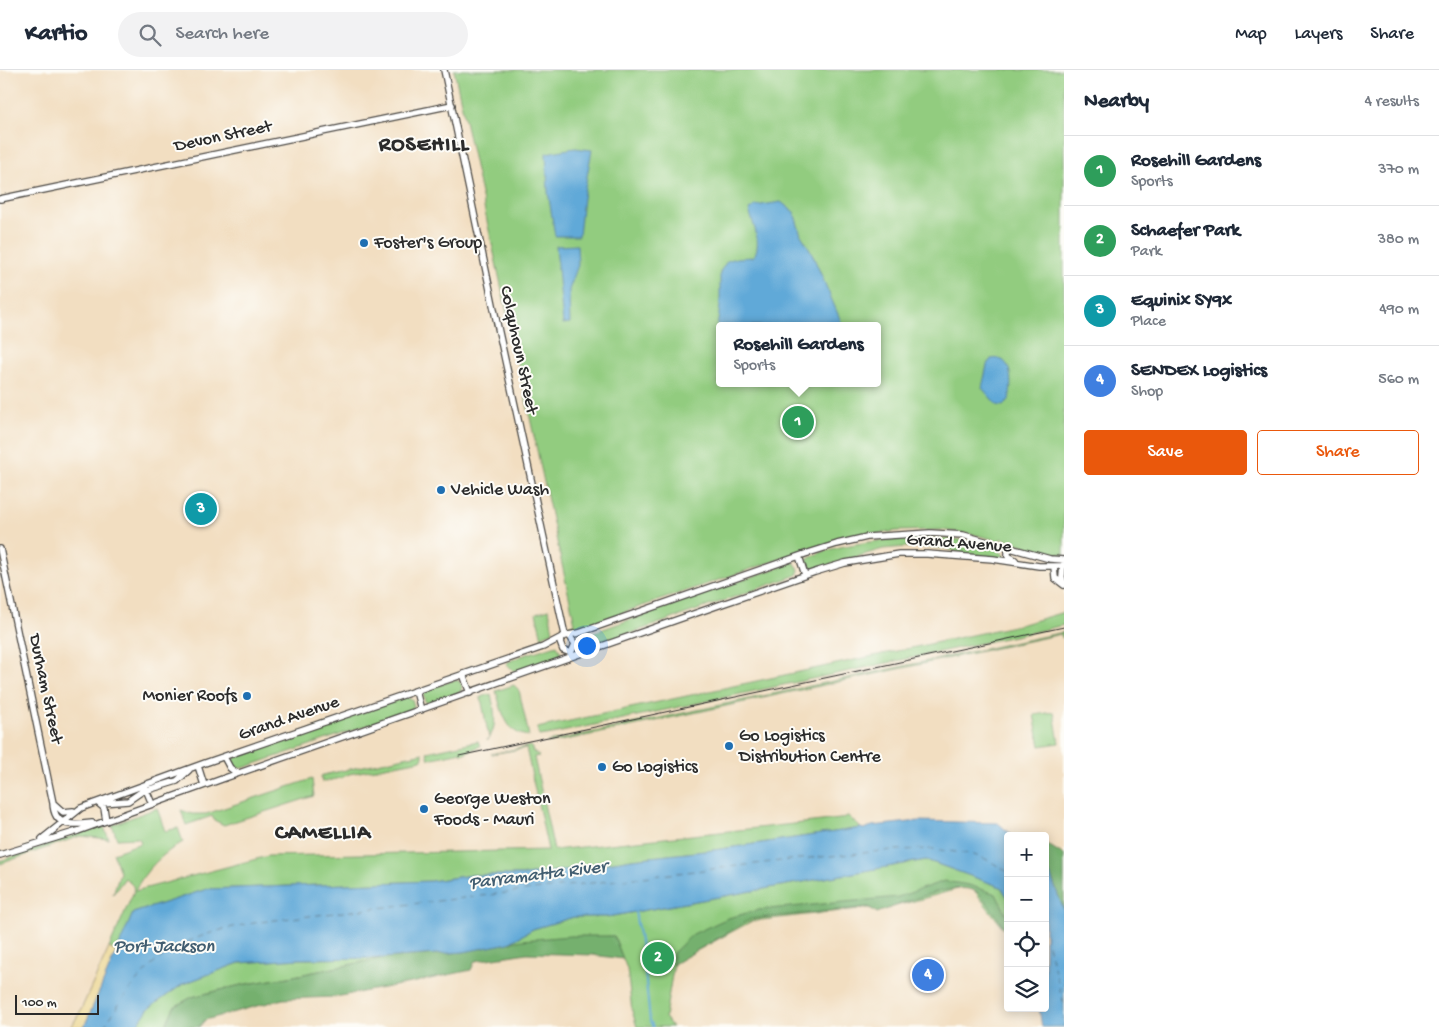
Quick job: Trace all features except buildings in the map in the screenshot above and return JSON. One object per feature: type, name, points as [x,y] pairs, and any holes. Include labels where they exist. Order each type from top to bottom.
[{"type":"street","name":"Colquhoun Street","points":[[444,70],[565,636]]},
{"type":"street","name":"Devon Street","points":[[0,199],[452,105]]},
{"type":"street","name":"Grand Avenue","points":[[34,844],[51,833],[81,808],[145,788],[195,767],[543,647],[565,636],[645,611],[837,544],[902,534],[963,535],[1062,560]]},
{"type":"street","points":[[1008,547],[1007,554],[1010,558],[1036,565]]},
{"type":"street","name":"Durham Street","points":[[0,550],[54,803],[54,825],[51,833]]},
{"type":"street","name":"Grand Avenue","points":[[0,855],[104,822],[237,773],[805,575],[845,563],[899,554],[948,555],[1036,565],[1064,566]]},
{"type":"street","points":[[799,556],[805,575]]},
{"type":"street","points":[[1062,560],[1064,584],[1055,578],[1053,572],[1054,566],[1062,560]]},
{"type":"street","points":[[565,636],[573,638],[575,644],[571,653],[564,651],[562,648],[560,642],[565,636]]},
{"type":"street","name":"Grand Avenue","points":[[524,674],[571,653],[610,643]]},
{"type":"street","points":[[463,674],[470,693]]},
{"type":"street","points":[[416,691],[421,710]]},
{"type":"street","points":[[224,757],[230,768],[237,773]]},
{"type":"street","points":[[195,767],[204,785]]},
{"type":"street","points":[[145,788],[152,804]]},
{"type":"street","points":[[54,803],[58,809],[65,813],[81,808]]},
{"type":"street","points":[[54,812],[56,818],[63,822],[78,825],[104,822],[104,808],[96,803]]},
{"type":"green space","points":[[454,70],[1064,70],[1064,554],[1046,552],[1064,555],[1064,557],[1038,552],[1041,551],[1001,538],[1000,541],[941,530],[897,531],[854,537],[795,554],[569,631],[566,626],[575,624]]},
{"type":"green space","points":[[909,538],[954,539],[987,544],[998,547],[1006,559],[964,554],[944,548],[906,547],[883,549],[815,569],[809,568],[807,560],[815,555],[840,547]]},
{"type":"green space","points":[[794,562],[799,570],[797,575],[606,642],[577,649],[578,640],[589,634]]},
{"type":"green space","points":[[549,609],[553,632],[544,635],[542,638],[536,613]]},
{"type":"green space","points":[[1064,612],[1064,625],[1038,631],[552,734],[539,736],[537,728],[1023,624]]},
{"type":"green space","points":[[1064,632],[1064,637],[1062,638],[1061,634],[614,730],[551,743],[547,742]]},
{"type":"green space","points":[[557,645],[562,655],[532,668],[516,671],[511,669],[506,663],[521,656]]},
{"type":"green space","points":[[454,680],[459,681],[462,685],[459,693],[429,703],[425,702],[423,693],[425,690]]},
{"type":"green space","points":[[514,685],[519,690],[529,736],[515,731],[510,726],[500,706],[496,691]]},
{"type":"green space","points":[[488,694],[489,696],[491,695],[495,719],[493,731],[489,738],[481,697]]},
{"type":"green space","points":[[405,697],[412,699],[414,706],[412,710],[243,768],[236,768],[234,765],[233,761],[236,757]]},
{"type":"green space","points":[[1054,712],[1059,743],[1040,746],[1034,715]]},
{"type":"green space","points":[[478,741],[480,746],[462,754],[461,752],[429,759],[427,752]]},
{"type":"green space","points":[[531,746],[533,752],[539,756],[534,757],[554,850],[840,819],[848,816],[861,828],[525,875],[472,875],[431,881],[207,889],[133,913],[117,952],[109,948],[134,891],[133,886],[125,878],[113,894],[120,872],[113,853],[141,843],[139,838],[117,839],[112,825],[157,808],[165,831],[178,828],[183,842],[155,863],[135,891],[268,856],[548,850],[526,748],[491,754]]},
{"type":"green space","points":[[423,753],[421,760],[349,774],[341,778],[322,782],[321,776],[323,775]]},
{"type":"green space","points":[[312,779],[314,796],[224,825],[214,820],[212,816],[186,825],[181,810],[192,814],[206,814]]},
{"type":"green space","points":[[103,825],[109,839],[80,836],[0,864],[0,861]]},
{"type":"green space","points":[[1049,846],[1064,855],[1064,911],[1049,871]]},
{"type":"green space","points":[[926,860],[1001,887],[1004,892],[1004,910],[1001,904],[1004,911],[1004,929],[974,890],[965,887],[878,911],[868,908],[752,921],[674,963],[665,1017],[672,1027],[637,1027],[632,1011],[627,969],[614,936],[509,943],[533,929],[574,917],[607,917]]},
{"type":"green space","points":[[944,881],[969,885],[996,894],[1004,909],[1004,926],[977,892],[968,889],[956,889],[913,899],[877,913],[869,907],[751,919],[672,965],[673,953],[693,934],[728,918],[758,910],[898,897]]},
{"type":"green space","points":[[571,936],[614,936],[623,959],[593,955],[527,953],[475,961],[471,970],[416,982],[335,997],[283,999],[205,1020],[199,1027],[165,1027],[174,1007],[192,997],[241,985],[383,958],[463,952],[522,940]]},
{"type":"green space","points":[[383,958],[241,985],[192,997],[174,1007],[165,1027],[136,1027],[148,1009],[183,984],[239,963],[299,959]]},
{"type":"sand","points":[[109,948],[117,952],[84,1027],[71,1027],[79,1014]]},
{"type":"water","points":[[575,148],[592,150],[583,198],[579,236],[555,236],[548,192],[546,153]]},
{"type":"water","points":[[781,202],[794,212],[801,235],[811,251],[841,322],[718,322],[720,272],[727,261],[736,258],[753,257],[756,252],[756,234],[749,210],[755,206]]},
{"type":"water","points":[[577,245],[578,265],[569,290],[570,323],[563,324],[556,246]]},
{"type":"water","points":[[991,359],[1004,361],[1010,372],[1011,387],[1009,400],[1003,406],[997,405],[982,388],[987,365]]},
{"type":"water","name":"Port Jackson","points":[[919,821],[998,823],[1008,832],[1004,832],[1004,892],[1001,887],[926,860],[607,917],[574,917],[533,929],[509,943],[464,952],[383,958],[299,959],[239,963],[183,984],[148,1009],[136,1027],[84,1027],[133,913],[207,889],[431,881],[472,875],[525,875],[864,829],[872,826]]},
{"type":"water","points":[[1049,871],[1064,911],[1064,1027],[1042,1027],[1040,1012],[1049,1012]]},
{"type":"waterway","points":[[635,911],[645,972],[650,1021],[653,1027]]},
{"type":"ferry route","points":[[104,1027],[132,986],[160,959],[199,937],[241,925],[789,860],[893,850],[933,849],[971,854],[988,860],[1004,870]]},
{"type":"ferry route","points":[[1049,949],[1064,1005]]},
{"type":"tram line","points":[[459,756],[1064,627]]},
{"type":"place","name":"Foster's Group","points":[[364,243]]},
{"type":"place","name":"Rosehill Gardens","points":[[798,422]]},
{"type":"place","name":"Vehicle Wash","points":[[441,490]]},
{"type":"place","name":"Equinix SY9x","points":[[201,509]]},
{"type":"place","name":"Monier Roofs","points":[[247,696]]},
{"type":"place","name":"Go Logistics Distribution Centre","points":[[729,746]]},
{"type":"place","name":"Go Logistics","points":[[602,767]]},
{"type":"place","name":"George Weston Foods - Mauri","points":[[424,809]]},
{"type":"place","name":"Schaefer Park","points":[[658,958]]},
{"type":"place","name":"SENDEX Logistics","points":[[928,975]]},
{"type":"district","name":"ROSEHILL","points":[[424,146]]},
{"type":"district","name":"CAMELLIA","points":[[323,834]]},
{"type":"water label","name":"Parramatta River","points":[[538,876]]}]
